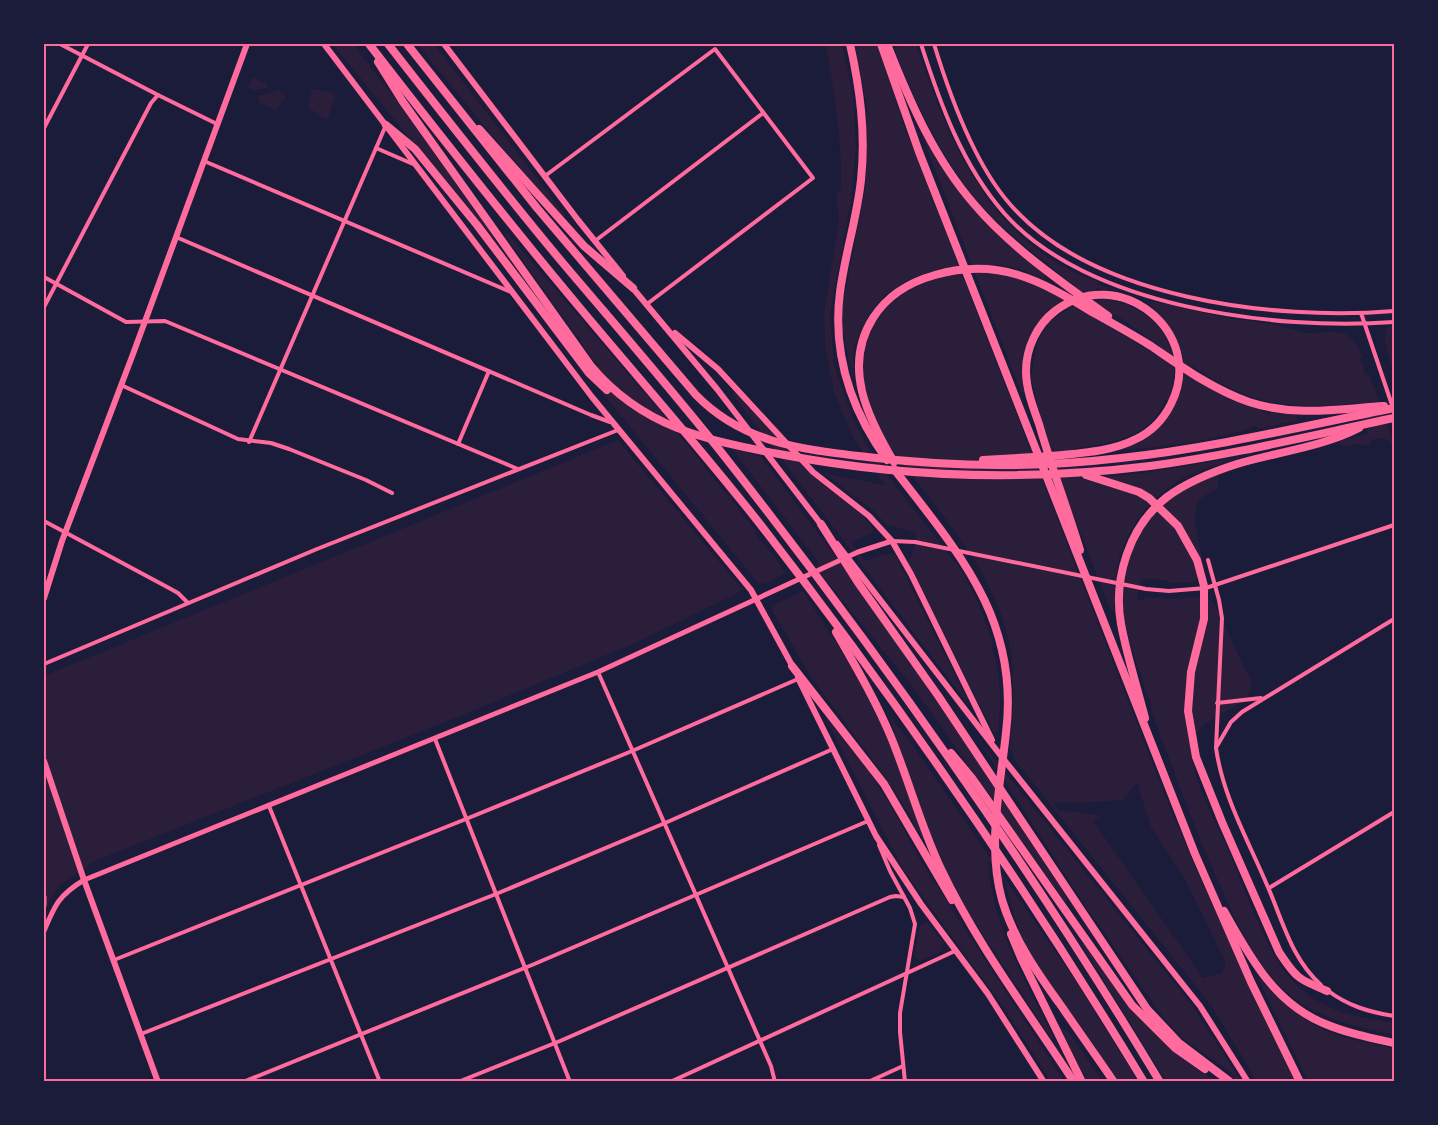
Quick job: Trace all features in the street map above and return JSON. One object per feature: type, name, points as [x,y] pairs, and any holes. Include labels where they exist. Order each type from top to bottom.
[{"type":"highway","points":[[367,44],[403,102],[527,284]]},
{"type":"highway","points":[[367,44],[548,269],[729,485],[816,597],[993,845],[1144,1082]]},
{"type":"highway","points":[[388,44],[529,222],[719,449],[822,583],[912,706],[1027,872],[1160,1082]]},
{"type":"highway","points":[[407,44],[537,208],[696,395],[734,426],[757,437],[831,452],[938,463],[985,465],[1075,462],[1198,447],[1366,410]]},
{"type":"highway","points":[[850,44],[861,103],[863,154],[858,204],[840,292],[838,318],[841,356],[850,394],[866,429],[965,562],[989,608],[999,638],[1006,668],[1008,700],[995,828],[996,865],[1002,901],[1020,958],[1082,1082]]},
{"type":"highway","points":[[881,44],[919,152],[1205,878],[1251,982],[1300,1082]]},
{"type":"highway","points":[[887,44],[921,122],[961,188],[995,227],[1110,320]]},
{"type":"highway","points":[[441,88],[584,246],[633,288]]},
{"type":"highway","points":[[386,125],[415,149],[559,319],[591,366],[607,384],[627,402],[659,421],[693,433],[746,447],[828,463],[954,475],[1024,475],[1079,473],[1177,462],[1395,418]]},
{"type":"highway","points":[[919,501],[871,420],[861,390],[858,368],[863,337],[876,314],[897,292],[925,278],[957,271],[996,270],[1025,276],[1044,284],[1110,320],[1207,382],[1242,399],[1280,410],[1320,412],[1395,408]]},
{"type":"highway","points":[[938,463],[1074,453],[1118,446],[1143,435],[1164,415],[1175,394],[1178,378],[1178,363],[1170,335],[1153,314],[1129,299],[1115,296],[1095,295],[1076,299],[1052,314],[1037,331],[1026,366],[1028,388],[1038,423],[1101,617]]},
{"type":"highway","points":[[1153,748],[1121,623],[1119,597],[1124,561],[1141,526],[1165,498],[1205,476],[1236,464],[1342,437],[1369,423]]},
{"type":"highway","points":[[1079,473],[1139,492],[1149,498],[1178,525],[1197,560],[1203,586],[1204,619],[1191,672],[1188,711],[1196,757],[1279,952],[1301,980],[1327,991]]},
{"type":"highway","points":[[821,524],[1147,1009],[1179,1043],[1229,1081]]},
{"type":"highway","points":[[816,597],[876,703],[892,738],[936,859],[979,938]]},
{"type":"highway","points":[[792,666],[884,783],[943,886],[1074,1082]]},
{"type":"highway","points":[[912,706],[972,778],[1132,1005],[1180,1052],[1198,1065],[1229,1081]]},
{"type":"highway","points":[[1205,878],[1253,962],[1271,986],[1286,1000],[1322,1023],[1395,1043]]},
{"type":"highway","points":[[1002,901],[1031,963],[1114,1082]]},
{"type":"main road","points":[[44,598],[50,573],[65,532],[146,321],[247,44]]},
{"type":"main road","points":[[324,44],[611,422],[757,598],[876,836],[909,888],[993,1002],[1044,1082]]},
{"type":"main road","points":[[444,44],[594,242],[717,389],[1000,756],[1200,1006],[1248,1082]]},
{"type":"main road","points":[[662,322],[718,369],[813,472],[869,516],[892,541],[1000,756]]},
{"type":"main road","points":[[44,931],[52,912],[66,891],[84,880],[598,672],[858,552],[892,541]]},
{"type":"main road","points":[[44,762],[84,880],[158,1082]]},
{"type":"main road","points":[[44,897],[44,904]]},
{"type":"street","points":[[60,44],[158,96],[218,124]]},
{"type":"street","points":[[44,128],[88,44]]},
{"type":"street","points":[[921,44],[948,119],[982,184],[1012,222],[1029,238],[1073,267],[1110,282],[1186,305],[1230,314],[1276,320],[1395,322]]},
{"type":"street","points":[[934,44],[972,141],[994,183],[1026,221],[1067,252],[1118,275],[1205,300],[1291,311],[1361,313],[1395,311]]},
{"type":"street","points":[[545,176],[715,49],[813,178],[647,304]]},
{"type":"street","points":[[44,307],[151,103],[158,96]]},
{"type":"street","points":[[594,242],[763,113]]},
{"type":"street","points":[[249,442],[386,125]]},
{"type":"street","points":[[376,148],[418,166]]},
{"type":"street","points":[[204,161],[512,292]]},
{"type":"street","points":[[176,237],[611,422]]},
{"type":"street","points":[[44,277],[126,322],[165,321],[519,470]]},
{"type":"street","points":[[1361,313],[1395,408]]},
{"type":"street","points":[[458,444],[489,371]]},
{"type":"street","points":[[121,385],[238,439],[271,443],[289,449],[392,493]]},
{"type":"street","points":[[44,664],[317,549],[618,430]]},
{"type":"street","points":[[44,521],[178,593],[188,603]]},
{"type":"street","points":[[892,541],[915,542],[1146,589],[1182,591],[1215,586],[1395,525]]},
{"type":"street","points":[[1208,560],[1220,600],[1222,618],[1216,748],[1224,787],[1299,959],[1327,991],[1346,1004],[1395,1016]]},
{"type":"street","points":[[1216,748],[1231,722],[1264,698],[1395,619]]},
{"type":"street","points":[[598,672],[776,1082]]},
{"type":"street","points":[[113,960],[632,751],[798,678]]},
{"type":"street","points":[[1217,703],[1264,698]]},
{"type":"street","points":[[435,739],[570,1082]]},
{"type":"street","points":[[140,1034],[496,894],[833,749]]},
{"type":"street","points":[[269,806],[381,1082]]},
{"type":"street","points":[[1269,888],[1395,812]]},
{"type":"street","points":[[243,1082],[697,896],[868,820]]},
{"type":"street","points":[[876,836],[915,924],[900,1013],[905,1082]]},
{"type":"street","points":[[458,1082],[555,1043],[890,897],[904,897]]},
{"type":"street","points":[[670,1082],[956,951]]},
{"type":"street","points":[[867,1082],[903,1066]]},
{"type":"shaded area","points":[[333,44],[353,44],[410,121],[413,121],[494,237],[491,239]]},
{"type":"shaded area","points":[[417,44],[434,44],[566,216],[563,217],[500,145]]},
{"type":"shaded area","points":[[825,44],[842,44],[853,95],[856,146],[851,201],[830,314],[834,365],[853,419],[868,447],[962,571],[977,600],[993,643],[991,645],[999,677],[999,722],[998,733],[996,731],[994,734],[908,562],[913,553],[916,532],[887,525],[874,511],[824,473],[885,485],[854,439],[834,393],[825,346],[824,314],[839,219],[836,192],[841,190],[841,171],[837,116]]},
{"type":"shaded area","points":[[855,44],[877,44],[905,128],[1170,808],[1204,887],[1295,1081],[1257,1081],[1211,1005],[1011,755],[1013,753],[1010,749],[1013,670],[1006,632],[992,593],[950,525],[884,438],[864,396],[862,364],[869,336],[881,315],[895,300],[913,288],[935,279],[932,271],[906,281],[885,295],[868,316],[854,348],[853,382],[843,331],[843,303],[866,185],[867,108]],"holes":[[[1137,783],[1151,827],[1184,878],[1226,963],[1222,973],[1203,978],[1094,822],[1100,815],[1058,810],[1054,803],[1123,800]]]},
{"type":"shaded area","points":[[896,44],[916,44],[929,82],[960,153],[979,186],[1002,216],[1029,243],[1061,265],[1098,282],[1097,285],[1108,287],[1107,291],[1096,288],[1096,291],[1068,299],[1045,316],[1035,328],[1024,355],[1022,372],[1026,392],[1021,392],[916,120],[957,189],[1047,275],[1044,279],[1017,268],[997,265],[995,274],[1016,277],[1055,294],[1075,286],[998,222],[962,181],[950,164],[919,107],[894,48],[897,47]]},
{"type":"shaded area","points":[[252,77],[268,84],[267,88],[255,90],[248,88]]},
{"type":"shaded area","points":[[312,89],[330,92],[335,96],[328,119],[322,118],[308,108]]},
{"type":"shaded area","points":[[279,90],[285,98],[276,110],[259,102],[259,96]]},
{"type":"shaded area","points":[[507,233],[656,406],[757,532],[755,534],[786,573],[764,584],[758,583],[595,384],[598,366],[585,349],[579,336],[576,336],[504,234]]},
{"type":"shaded area","points":[[1106,299],[1133,307],[1154,322],[1163,332],[1173,356],[1174,371],[1169,399],[1165,399],[1151,422],[1140,430],[1115,441],[1074,449],[1081,479],[1144,473],[1245,456],[1198,471],[1178,481],[1143,512],[1126,539],[1121,553],[1116,573],[1114,610],[1111,611],[1062,486],[1031,376],[1037,343],[1049,322],[1071,307]],"holes":[[[1115,314],[1157,344],[1159,357],[1108,326]]]},
{"type":"shaded area","points":[[1151,301],[1228,318],[1271,324],[1297,330],[1297,332],[1336,332],[1350,337],[1363,357],[1360,358],[1366,375],[1369,374],[1394,443],[1394,454],[1389,440],[1382,438],[1370,440],[1371,446],[1357,444],[1344,447],[1340,444],[1338,441],[1368,434],[1359,403],[1313,406],[1267,401],[1231,389],[1192,366],[1193,378],[1229,399],[1270,414],[1272,412],[1296,415],[1297,420],[1258,429],[1256,426],[1188,443],[1118,450],[1168,415],[1180,390],[1182,371],[1178,344],[1166,323],[1150,306]]},
{"type":"shaded area","points":[[1394,325],[1394,373],[1384,339],[1387,333],[1385,330]]},
{"type":"shaded area","points":[[735,392],[808,472],[864,517],[874,530],[851,542],[865,561],[882,555],[895,554],[967,699],[965,700],[732,394]]},
{"type":"shaded area","points":[[618,440],[742,589],[633,644],[460,716],[95,861],[59,886],[44,909],[44,676]]},
{"type":"shaded area","points":[[732,449],[760,456],[858,586],[900,645],[910,666],[913,665],[1068,899],[1065,902],[912,686],[819,572],[816,566],[819,563],[815,557]]},
{"type":"shaded area","points":[[1218,474],[1218,488],[1200,500],[1196,508],[1203,572],[1194,582],[1168,583],[1168,580],[1141,579],[1137,599],[1143,601],[1144,597],[1172,599],[1197,597],[1208,598],[1215,605],[1251,681],[1250,692],[1244,700],[1203,726],[1196,736],[1192,749],[1195,773],[1206,801],[1261,928],[1276,959],[1287,974],[1305,992],[1325,1005],[1347,1014],[1394,1023],[1394,1035],[1343,1022],[1307,1007],[1280,986],[1266,970],[1242,932],[1206,853],[1184,799],[1150,707],[1152,706],[1141,672],[1139,672],[1123,614],[1122,594],[1129,556],[1147,521],[1160,506],[1175,493],[1192,483]]},
{"type":"shaded area","points":[[803,591],[859,679],[884,727],[925,840],[873,760],[811,677],[772,610],[772,606]]},
{"type":"shaded area","points":[[889,715],[914,747],[1079,986],[1138,1081],[1119,1081],[1037,965],[1019,932],[1005,883],[988,860],[991,884],[1003,930],[1021,974],[1054,1038],[1052,1040],[953,889],[933,849]]},
{"type":"shaded area","points":[[825,717],[868,770],[892,807],[922,863],[1064,1081],[1051,1081],[1002,1005],[904,871]]},
{"type":"shaded area","points":[[976,736],[1192,1005],[1241,1081],[1230,1081],[1233,1074],[1185,1040],[1165,1020],[1082,901]]},
{"type":"shaded area","points":[[927,922],[944,944],[941,946],[942,951],[920,961],[914,956],[920,925]]},
{"type":"shaded area","points":[[1083,943],[1127,1001],[1159,1037],[1195,1068],[1216,1081],[1166,1081],[1081,944]]},
{"type":"shaded area","points":[[1257,976],[1301,1017],[1318,1027],[1346,1038],[1394,1049],[1394,1081],[1308,1081]]},
{"type":"shaded area","points":[[1059,1026],[1069,1032],[1102,1081],[1087,1081]]}]
